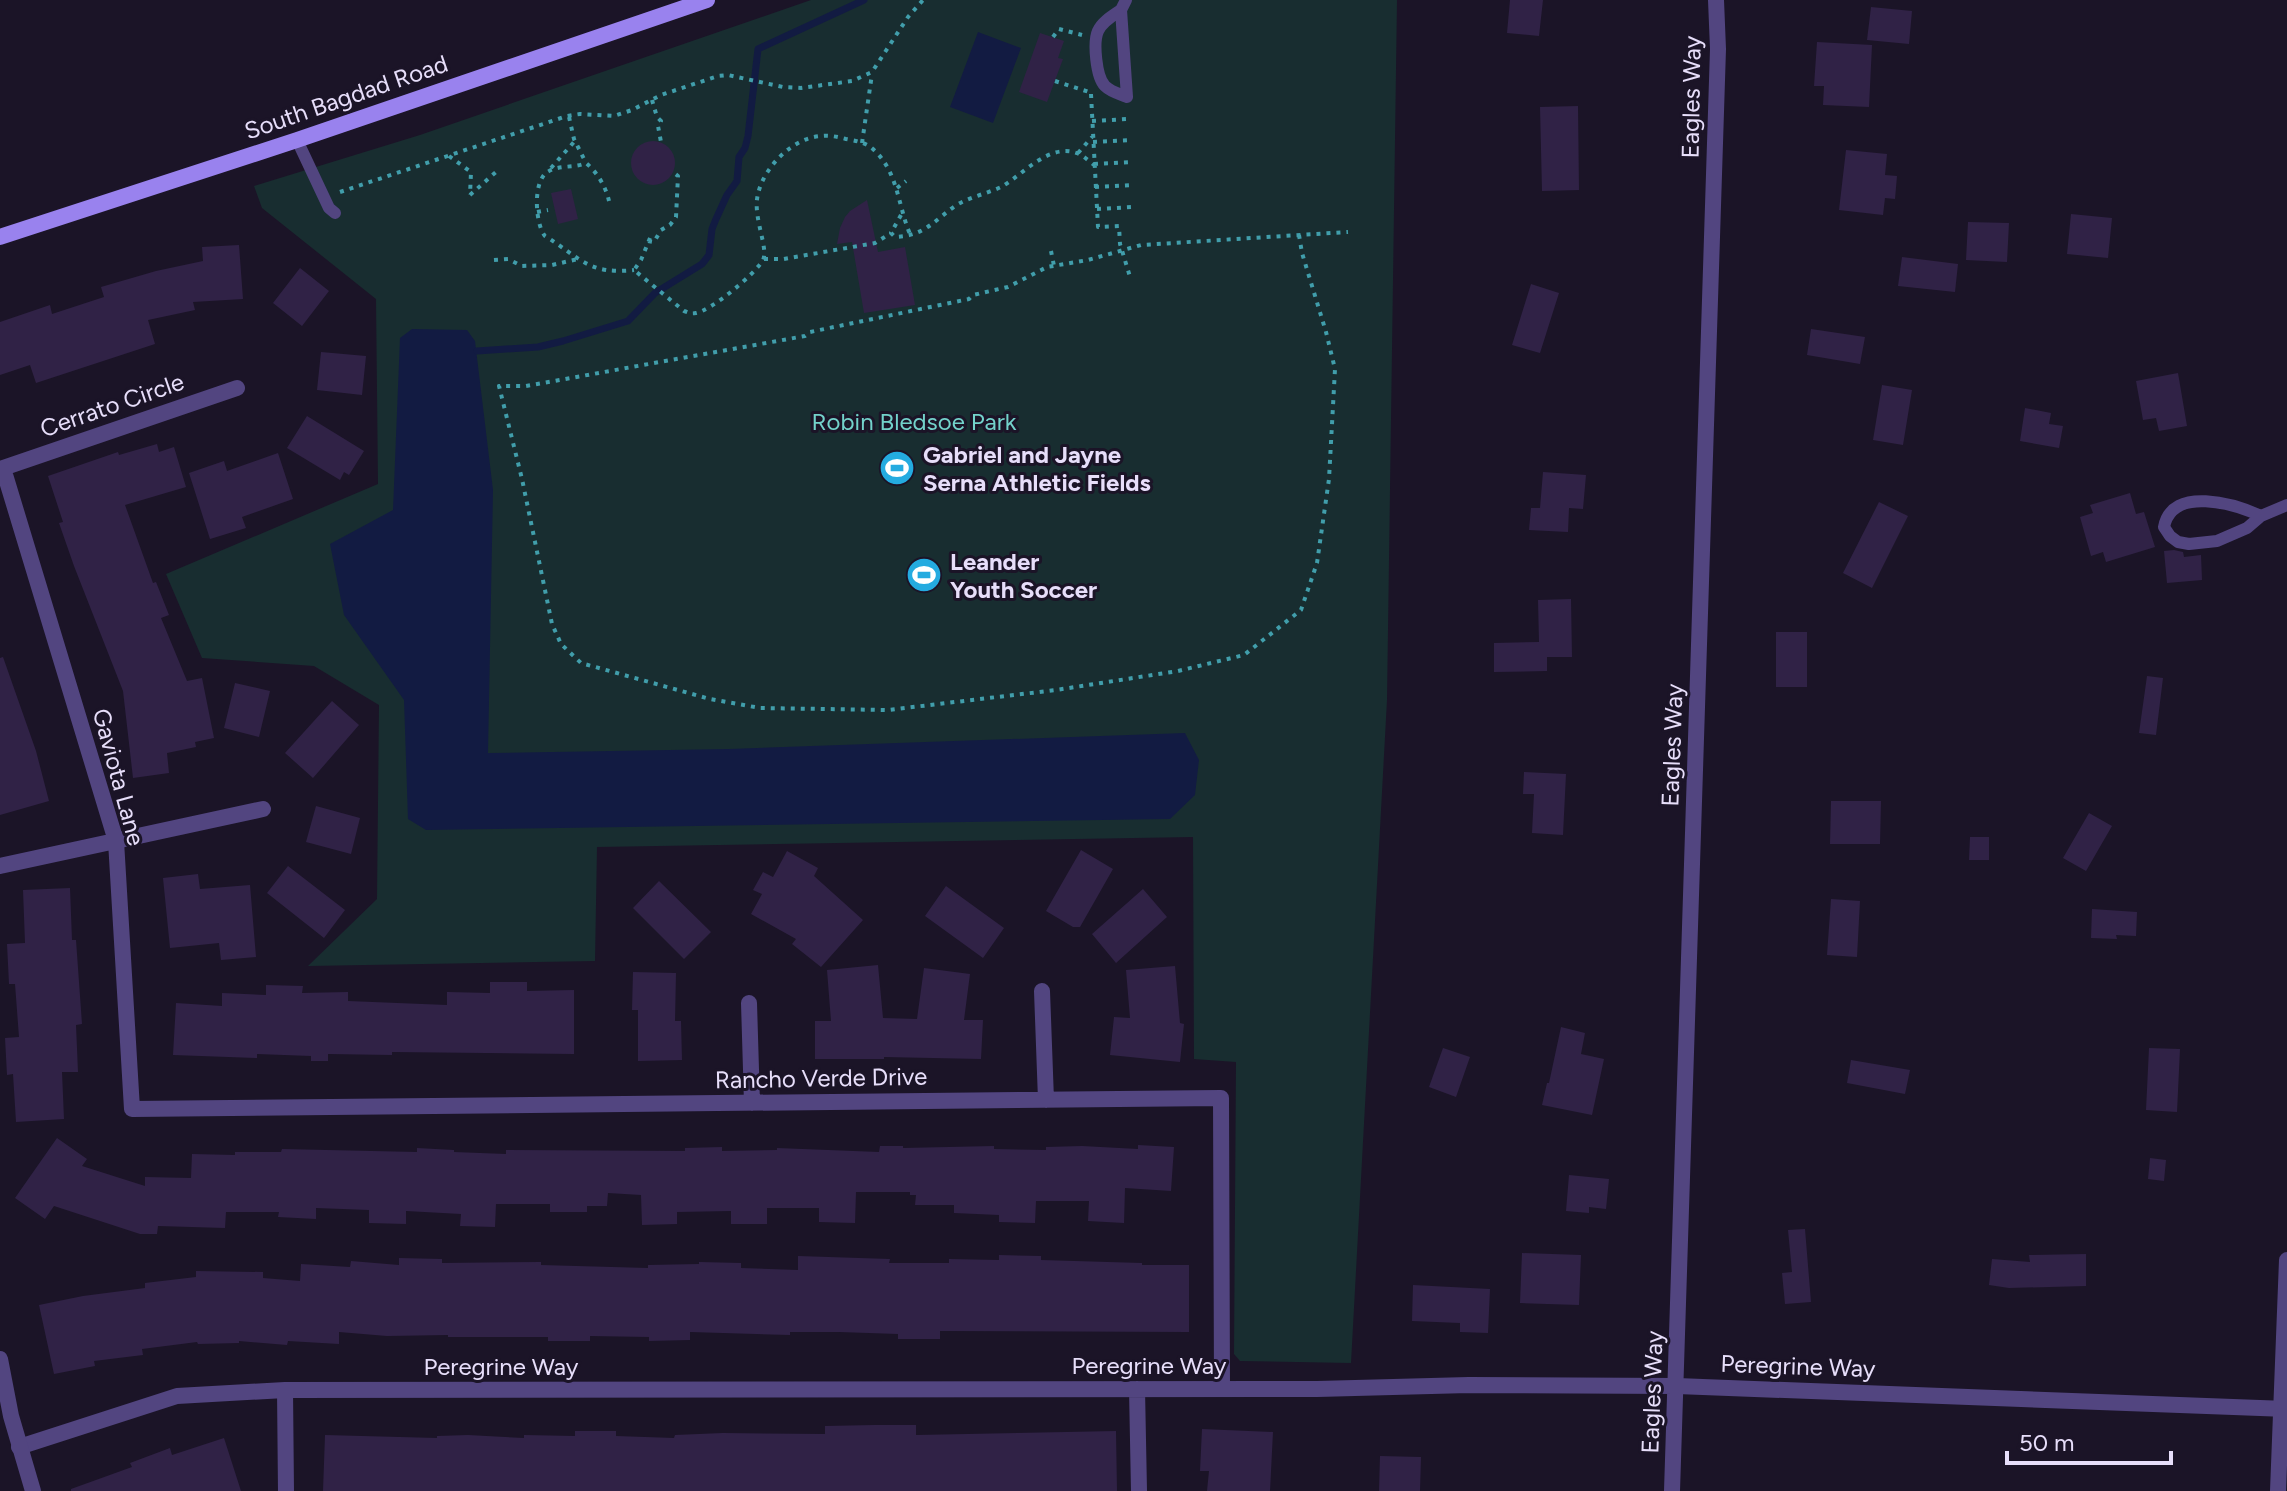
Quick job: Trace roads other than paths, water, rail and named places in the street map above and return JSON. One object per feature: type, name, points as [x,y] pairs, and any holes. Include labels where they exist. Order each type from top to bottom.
[{"type":"main road","name":"South Bagdad Road","points":[[0,237],[297,140],[707,0]]},
{"type":"street","name":"Eagles Way","points":[[1672,1491],[1717,64],[1716,0]]},
{"type":"street","name":"Cerrato Circle","points":[[3,468],[237,388]]},
{"type":"street","name":"Gaviota Lane","points":[[3,468],[116,841],[132,1109]]},
{"type":"street","points":[[0,866],[263,809]]},
{"type":"street","points":[[1042,991],[1046,1100]]},
{"type":"street","points":[[749,1003],[752,1103]]},
{"type":"street","name":"Rancho Verde Drive","points":[[132,1109],[1221,1098],[1222,1389]]},
{"type":"street","points":[[2278,1491],[2284,1408],[2287,1260]]},
{"type":"street","points":[[0,1359],[11,1416],[33,1491]]},
{"type":"street","name":"Peregrine Way","points":[[19,1447],[177,1396],[285,1390],[1677,1386],[2284,1408]]},
{"type":"street","points":[[1137,1389],[1139,1491]]},
{"type":"street","points":[[285,1390],[286,1491]]},
{"type":"lane","points":[[1123,5],[1126,76],[1127,97],[1105,87],[1097,73],[1098,29],[1123,5]]},
{"type":"lane","points":[[297,140],[329,208],[335,213]]},
{"type":"lane","points":[[2261,516],[2231,505],[2199,501],[2171,512],[2164,527],[2178,542],[2217,541],[2287,505]]},
{"type":"water","points":[[978,32],[1021,48],[993,123],[950,107]]},
{"type":"water","points":[[412,329],[467,330],[475,341],[493,490],[488,753],[729,749],[1185,733],[1199,760],[1195,795],[1170,819],[426,830],[408,819],[404,700],[344,615],[330,544],[393,510],[400,338]]},
{"type":"waterway","points":[[477,351],[538,347],[628,321],[655,293],[702,264],[709,255],[716,219],[737,181],[739,157],[748,136],[758,49],[864,0]]},
{"type":"place","name":"Gabriel and Jayne Serna Athletic Fields","points":[[897,468]]},
{"type":"place","name":"Leander Youth Soccer","points":[[924,575]]},
{"type":"park label","name":"Robin Bledsoe Park","points":[[914,421]]}]
